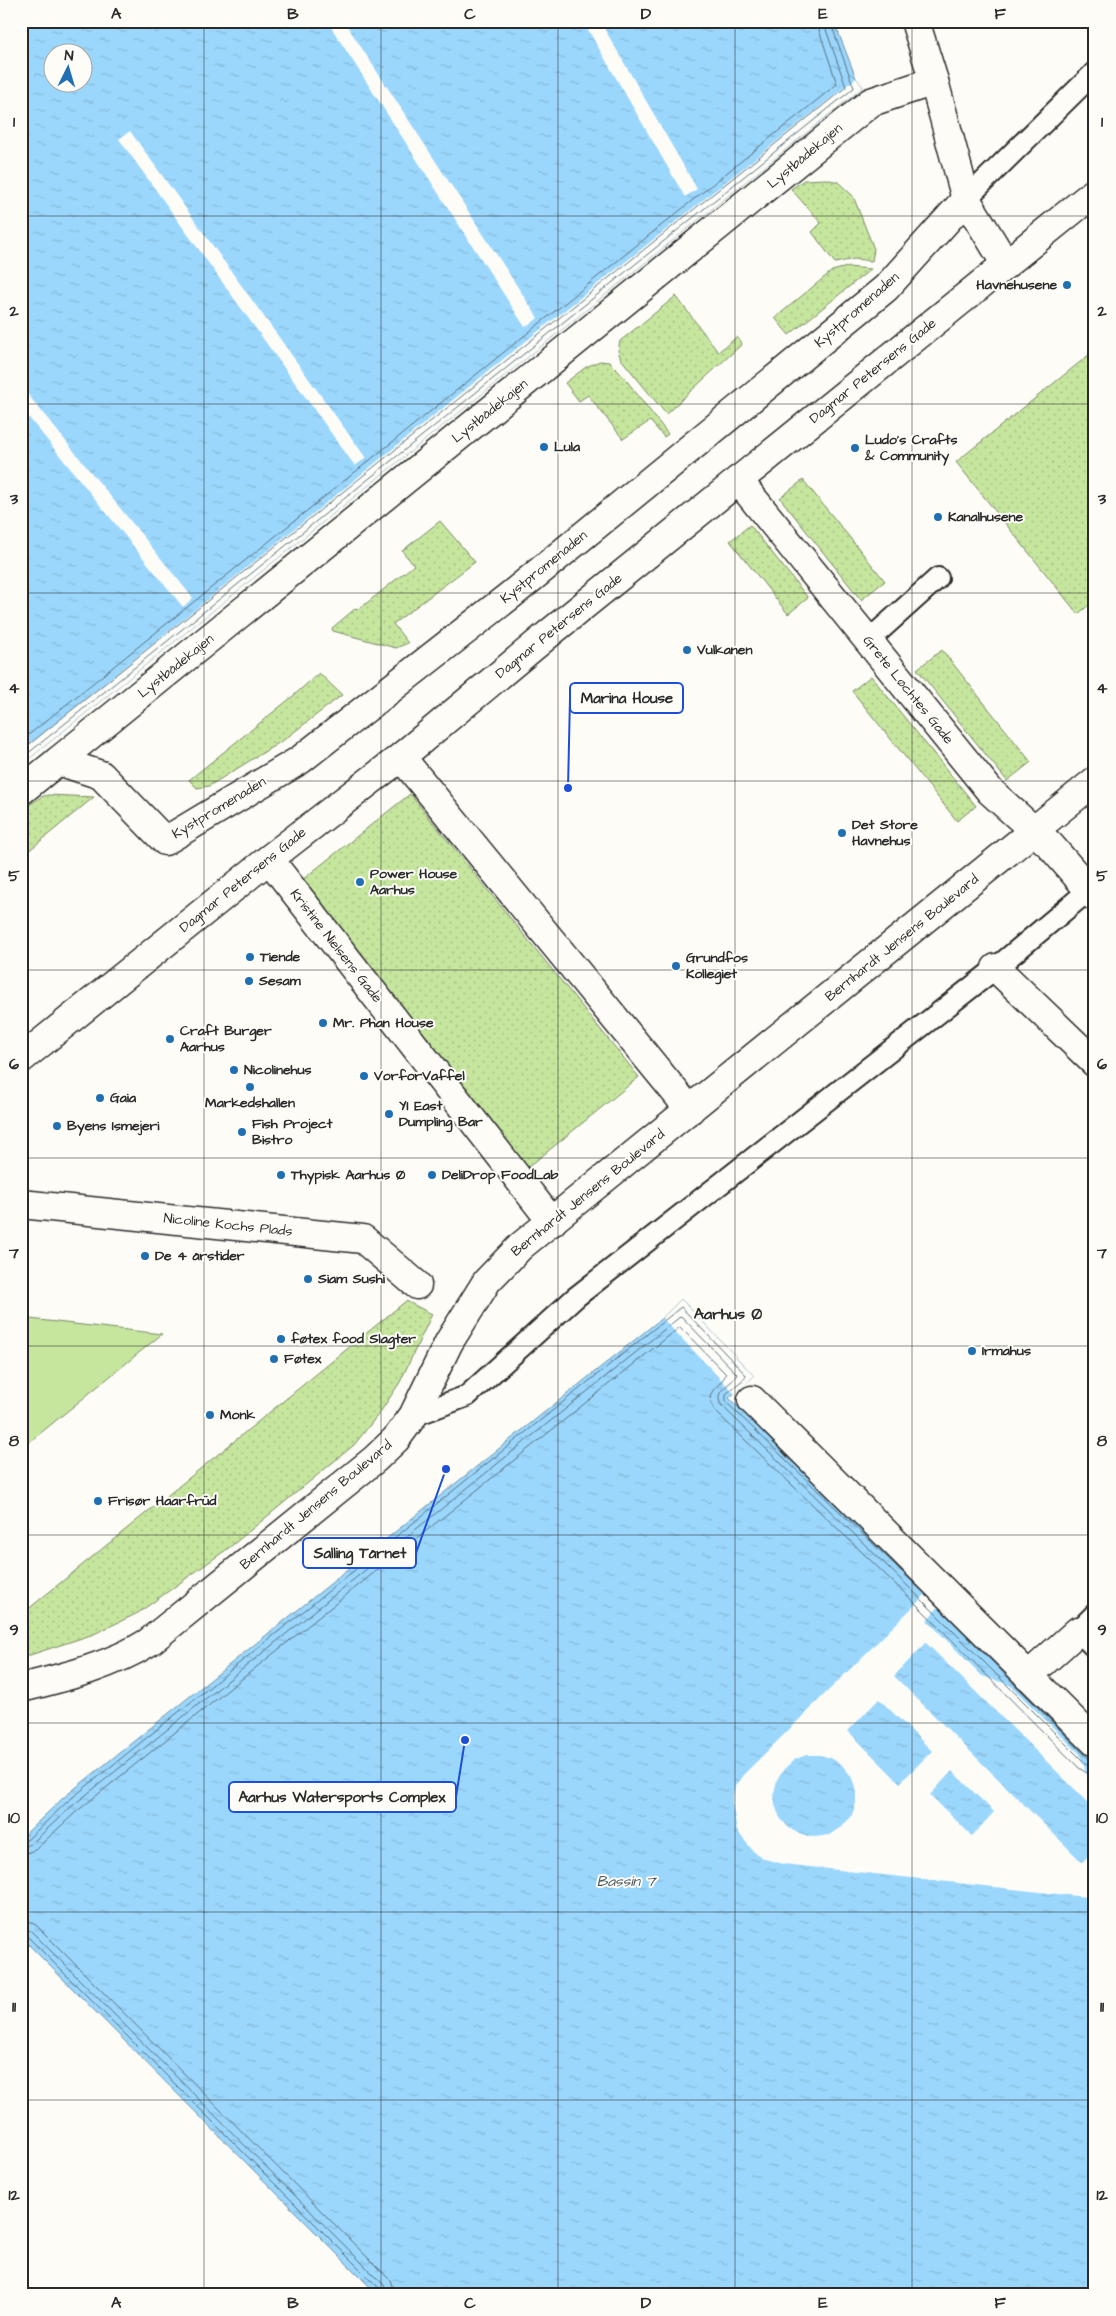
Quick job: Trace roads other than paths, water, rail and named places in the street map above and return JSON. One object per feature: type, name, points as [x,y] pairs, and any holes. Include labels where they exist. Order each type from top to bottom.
[{"type":"street","points":[[915,21],[934,81],[966,199],[1005,263]]},
{"type":"street","name":"Lystbådekajen","points":[[21,790],[871,102],[934,81]]},
{"type":"street","name":"Dagmar Petersens Gade","points":[[21,1059],[268,859],[401,757],[551,632],[1095,192]]},
{"type":"street","name":"Kystpromenaden","points":[[58,761],[101,775],[165,841],[300,760],[512,594],[886,288],[966,199]]},
{"type":"street","name":"Grete Løchtes Gade","points":[[738,480],[990,790],[1050,845],[1092,893]]},
{"type":"street","points":[[401,757],[690,1110]]},
{"type":"street","name":"Bernhardt Jensens Boulevard","points":[[21,1688],[106,1663],[129,1654],[149,1642],[375,1459],[396,1439],[413,1416],[449,1342],[487,1281],[521,1246],[1095,781]]},
{"type":"street","name":"Kristine Nielsens Gade","points":[[268,859],[552,1222]]},
{"type":"street","points":[[996,968],[1095,1063]]},
{"type":"street","name":"Nicoline Kochs Plads","points":[[21,1204],[363,1239],[417,1286]]},
{"type":"street","points":[[752,1400],[1095,1742]]},
{"type":"street","points":[[1028,1676],[1089,1631]]},
{"type":"lane","points":[[966,199],[1095,72]]},
{"type":"lane","points":[[868,641],[938,578]]},
{"type":"lane","points":[[413,1416],[467,1396],[576,1297],[1092,893]]},
{"type":"water","points":[[21,21],[834,21],[856,78],[863,87],[21,765]]},
{"type":"water","name":"Bassin 7","points":[[681,1299],[754,1376],[729,1398],[929,1591],[1095,1757],[1095,2295],[378,2295],[21,1937],[21,1838],[63,1798],[662,1318]]},
{"type":"place","name":"Havnehusene","points":[[1067,285]]},
{"type":"place","name":"Lula","points":[[544,447]]},
{"type":"place","name":"Ludo's Crafts & Community","points":[[855,448]]},
{"type":"place","name":"Kanalhusene","points":[[938,517]]},
{"type":"place","name":"Vulkanen","points":[[687,650]]},
{"type":"place","name":"Marina House","points":[[568,788]]},
{"type":"place","name":"Det Store Havnehus","points":[[842,833]]},
{"type":"place","name":"Power House Aarhus","points":[[360,882]]},
{"type":"place","name":"Tiende","points":[[250,957]]},
{"type":"place","name":"Grundfos Kollegiet","points":[[676,966]]},
{"type":"place","name":"Sesam","points":[[249,981]]},
{"type":"place","name":"Mr. Phan House","points":[[323,1023]]},
{"type":"place","name":"Craft Burger Aarhus","points":[[170,1039]]},
{"type":"place","name":"Nicolinehus","points":[[234,1070]]},
{"type":"place","name":"VorforVaffel","points":[[364,1076]]},
{"type":"place","name":"Markedshallen","points":[[250,1087]]},
{"type":"place","name":"Gaia","points":[[100,1098]]},
{"type":"place","name":"YI East Dumpling Bar","points":[[389,1114]]},
{"type":"place","name":"Byens Ismejeri","points":[[57,1126]]},
{"type":"place","name":"Fish Project Bistro","points":[[242,1132]]},
{"type":"place","name":"Thypisk Aarhus Ø","points":[[281,1175]]},
{"type":"place","name":"DeliDrop FoodLab","points":[[432,1175]]},
{"type":"place","name":"De 4 årstider","points":[[145,1256]]},
{"type":"place","name":"Siam Sushi","points":[[308,1279]]},
{"type":"place","name":"føtex food Slagter","points":[[281,1339]]},
{"type":"place","name":"Irmahus","points":[[972,1351]]},
{"type":"place","name":"Føtex","points":[[274,1359]]},
{"type":"place","name":"Monk","points":[[210,1415]]},
{"type":"place","name":"Salling Tårnet","points":[[446,1469]]},
{"type":"place","name":"Frisør Haarfrüd","points":[[98,1501]]},
{"type":"place","name":"Aarhus Watersports Complex","points":[[465,1740]]},
{"type":"district","name":"Aarhus Ø","points":[[728,1314]]}]
